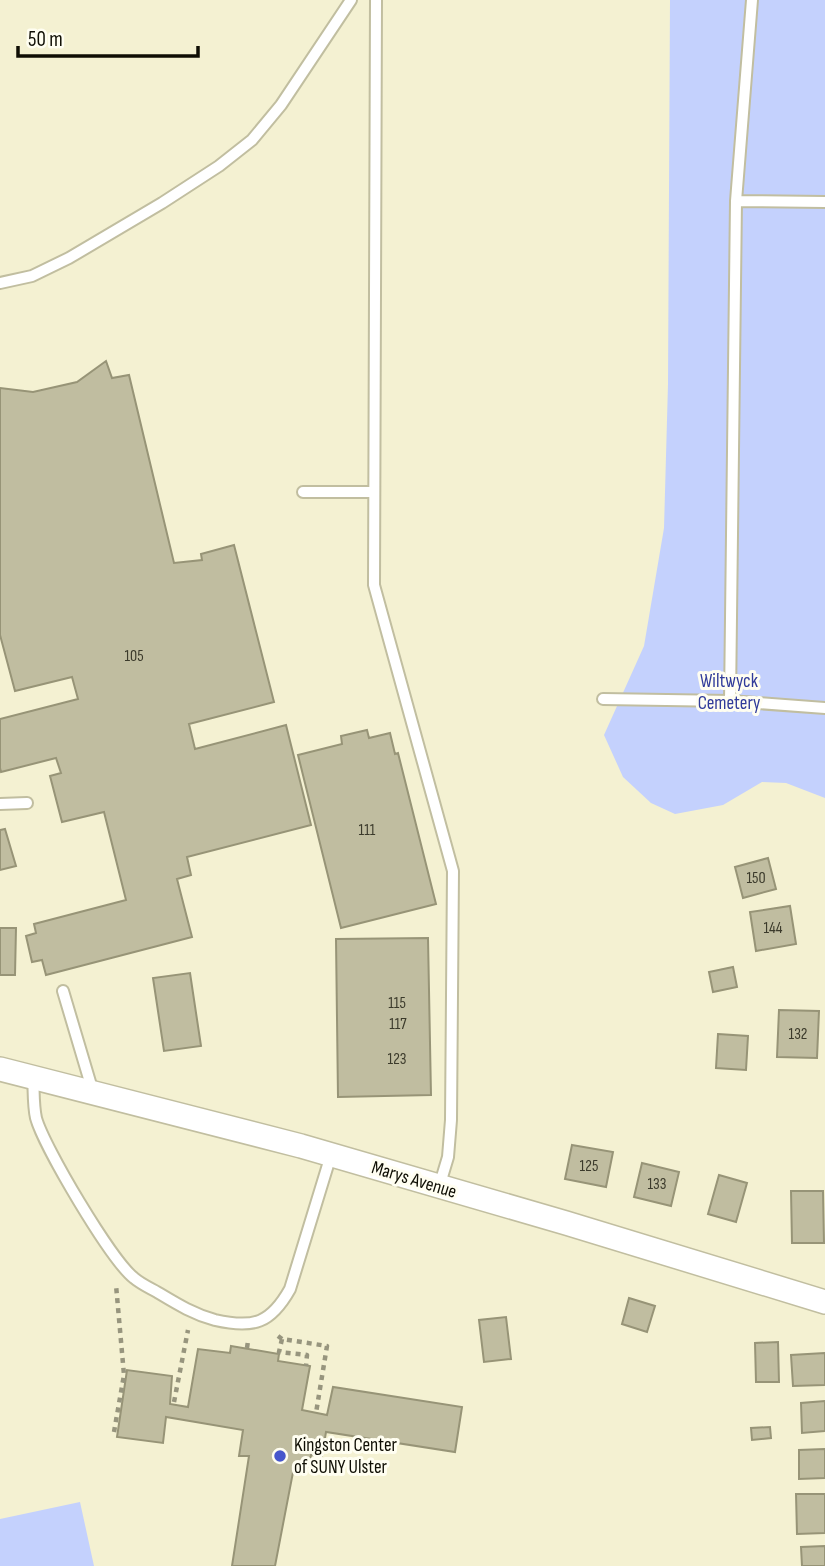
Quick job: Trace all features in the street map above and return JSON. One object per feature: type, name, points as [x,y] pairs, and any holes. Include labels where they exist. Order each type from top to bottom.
[{"type":"street","name":"Marys Avenue","points":[[0,1069],[331,1155],[825,1302]]},
{"type":"lane","points":[[0,284],[32,276],[69,258],[162,203],[219,166],[252,140],[281,106],[351,0]]},
{"type":"lane","points":[[376,0],[374,585],[453,871],[451,1120],[448,1157],[439,1187]]},
{"type":"lane","points":[[730,701],[736,201],[752,0]]},
{"type":"lane","points":[[736,201],[825,202]]},
{"type":"lane","points":[[303,492],[373,492]]},
{"type":"lane","points":[[603,699],[730,701],[825,708]]},
{"type":"lane","points":[[0,804],[27,803]]},
{"type":"lane","points":[[63,991],[93,1093]]},
{"type":"lane","points":[[33,1076],[36,1119],[58,1163],[117,1260],[134,1278],[195,1314],[225,1322],[265,1320],[279,1309],[290,1289],[331,1155]]},
{"type":"path","points":[[114,1432],[124,1376],[116,1281]]},
{"type":"path","points":[[174,1402],[188,1330]]},
{"type":"path","points":[[306,1366],[307,1355],[279,1352],[280,1337],[327,1346],[316,1413]]},
{"type":"path","points":[[247,1348],[248,1341]]},
{"type":"green space","name":"Wiltwyck Cemetery","points":[[670,0],[825,0],[825,798],[786,783],[762,782],[723,805],[675,814],[651,803],[623,777],[604,735],[644,646],[664,528],[668,384]]},
{"type":"green space","points":[[80,1502],[94,1566],[0,1566],[0,1519]]},
{"type":"building","points":[[106,361],[112,378],[129,375],[174,563],[202,560],[201,554],[234,545],[274,702],[189,724],[195,749],[286,725],[311,825],[187,857],[191,875],[177,879],[192,937],[46,975],[42,960],[32,962],[26,936],[36,933],[34,924],[126,900],[104,812],[62,822],[50,776],[61,773],[56,758],[1,772],[0,768],[0,719],[78,699],[72,677],[15,691],[0,635],[0,388],[33,392],[77,382]]},
{"type":"building","points":[[367,730],[369,738],[390,733],[395,754],[398,753],[436,904],[341,928],[298,755],[342,744],[341,736]]},
{"type":"building","points":[[5,829],[16,866],[0,870],[0,830]]},
{"type":"building","points":[[768,858],[776,889],[743,898],[735,867]]},
{"type":"building","points":[[790,906],[796,944],[756,951],[750,912]]},
{"type":"building","points":[[0,928],[16,928],[15,975],[0,975]]},
{"type":"building","points":[[428,938],[431,1095],[338,1097],[336,939]]},
{"type":"building","points":[[733,967],[737,987],[713,992],[709,972]]},
{"type":"building","points":[[190,973],[201,1046],[164,1051],[153,978]]},
{"type":"building","points":[[779,1010],[819,1011],[817,1058],[777,1057]]},
{"type":"building","points":[[718,1034],[748,1036],[746,1070],[716,1068]]},
{"type":"building","points":[[572,1145],[613,1152],[606,1187],[565,1179]]},
{"type":"building","points":[[642,1163],[679,1172],[671,1206],[634,1197]]},
{"type":"building","points":[[719,1175],[747,1183],[736,1222],[708,1214]]},
{"type":"building","points":[[791,1191],[823,1191],[824,1243],[792,1243]]},
{"type":"building","points":[[629,1298],[655,1306],[647,1332],[622,1324]]},
{"type":"building","points":[[506,1317],[511,1359],[484,1362],[479,1320]]},
{"type":"building","points":[[778,1342],[779,1382],[756,1382],[755,1343]]},
{"type":"building","name":"Kingston Center of SUNY Ulster","points":[[231,1346],[279,1354],[278,1361],[310,1366],[302,1410],[327,1415],[333,1387],[462,1407],[455,1452],[326,1432],[322,1456],[311,1455],[310,1462],[301,1468],[294,1467],[275,1566],[232,1566],[249,1456],[239,1456],[243,1430],[166,1417],[163,1443],[117,1437],[127,1370],[172,1376],[170,1404],[188,1407],[198,1349],[230,1353]]},
{"type":"building","points":[[825,1353],[825,1385],[793,1386],[791,1355]]},
{"type":"building","points":[[825,1401],[825,1431],[802,1433],[801,1403]]},
{"type":"building","points":[[770,1427],[771,1438],[752,1440],[751,1428]]},
{"type":"building","points":[[825,1449],[825,1478],[799,1479],[799,1450]]},
{"type":"building","points":[[796,1494],[825,1494],[825,1533],[797,1534]]},
{"type":"building","points":[[825,1546],[825,1566],[802,1566],[801,1547]]},
{"type":"place","name":"Kingston Center of SUNY Ulster","points":[[280,1456]]}]
